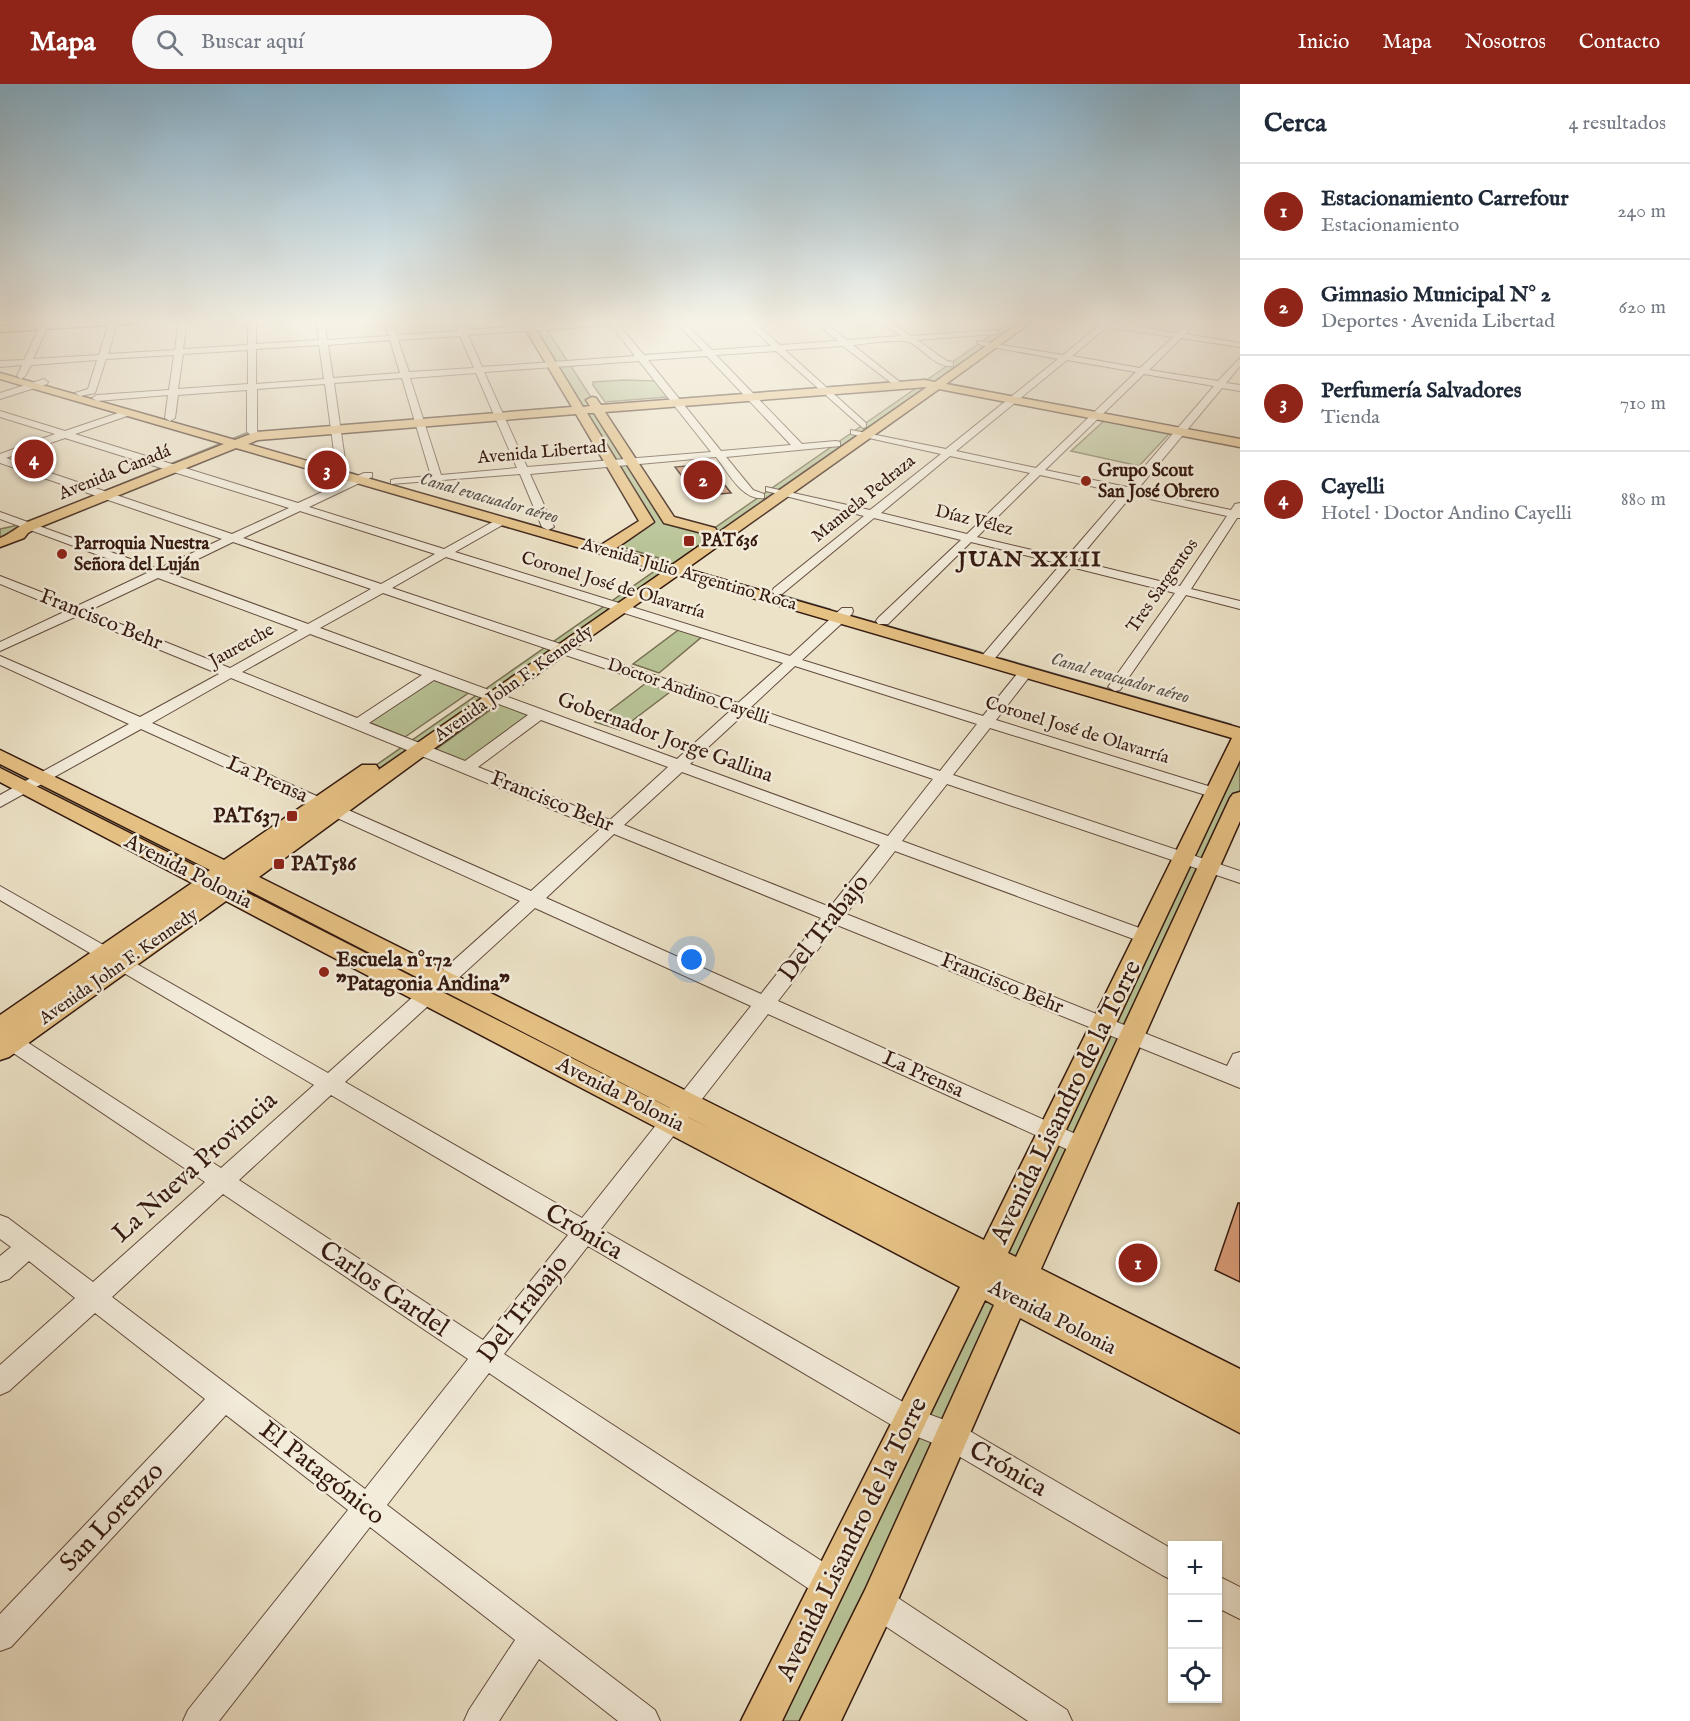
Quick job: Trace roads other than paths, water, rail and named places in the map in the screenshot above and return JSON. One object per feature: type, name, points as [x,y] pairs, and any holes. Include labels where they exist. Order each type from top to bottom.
[{"type":"main road","name":"Avenida Julio Argentino Roca","points":[[76,396],[127,413],[242,438],[502,521],[608,547]]},
{"type":"main road","name":"Avenida Julio Argentino Roca","points":[[92,396],[341,467],[363,477],[395,482],[672,566],[989,656],[1115,687],[1240,722]]},
{"type":"main road","points":[[573,396],[647,522]]},
{"type":"main road","points":[[590,396],[676,522],[713,535]]},
{"type":"main road","points":[[242,438],[334,428],[733,396]]},
{"type":"main road","name":"Avenida John F. Kennedy","points":[[713,535],[723,521],[911,396]]},
{"type":"main road","points":[[1007,396],[1240,441]]},
{"type":"main road","name":"Avenida John F. Kennedy","points":[[3,1039],[226,880],[337,812],[414,747],[713,535],[784,493],[861,430]]},
{"type":"main road","name":"Avenida Canadá","points":[[0,528],[26,525],[242,438]]},
{"type":"main road","points":[[608,547],[647,522],[705,525],[723,521]]},
{"type":"main road","name":"Avenida Canadá","points":[[0,543],[19,535],[26,525]]},
{"type":"main road","name":"Avenida Julio Argentino Roca","points":[[672,566],[778,591],[843,614],[883,621],[989,656],[1026,672],[1240,734]]},
{"type":"main road","name":"Avenida Lisandro de la Torre","points":[[762,1721],[1052,1132],[1240,740]]},
{"type":"main road","name":"Avenida John F. Kennedy","points":[[226,880],[319,804],[414,747]]},
{"type":"main road","name":"Avenida Polonia","points":[[0,756],[34,782],[985,1269],[1240,1416]]},
{"type":"main road","name":"Avenida Polonia","points":[[0,774],[34,782]]},
{"type":"main road","name":"Avenida Lisandro de la Torre","points":[[820,1721],[878,1603],[1081,1146],[1240,798]]},
{"type":"main road","name":"Avenida Polonia","points":[[1018,1287],[1240,1386]]},
{"type":"street","points":[[97,398],[118,396]]},
{"type":"street","points":[[170,418],[173,396]]},
{"type":"street","points":[[242,438],[250,396]]},
{"type":"street","points":[[330,396],[341,467]]},
{"type":"street","points":[[411,396],[437,479]]},
{"type":"street","points":[[490,396],[548,527]]},
{"type":"street","points":[[672,396],[749,492],[765,492]]},
{"type":"street","points":[[751,396],[800,447]]},
{"type":"street","points":[[831,396],[861,430],[948,452],[1130,491],[1238,511]]},
{"type":"street","points":[[883,621],[1115,396]]},
{"type":"street","points":[[989,656],[1210,396]]},
{"type":"street","name":"Manuela Pedraza","points":[[778,591],[1015,398]]},
{"type":"street","points":[[0,459],[127,413]]},
{"type":"street","name":"Coronel José de Olavarría","points":[[0,414],[1215,793]]},
{"type":"street","name":"Avenida Libertad","points":[[395,482],[836,444]]},
{"type":"street","name":"Doctor Andino Cayelli","points":[[0,459],[1240,877]]},
{"type":"street","points":[[0,647],[363,477]]},
{"type":"street","name":"Díaz Vélez","points":[[765,492],[784,493],[1240,605]]},
{"type":"street","name":"Tres Sargentos","points":[[1115,687],[1238,511]]},
{"type":"street","name":"Gobernador Jorge Gallina","points":[[0,515],[1146,937]]},
{"type":"street","name":"Jauretche","points":[[0,802],[502,521]]},
{"type":"street","name":"Francisco Behr","points":[[0,580],[1131,1036]]},
{"type":"street","name":"La Nueva Provincia","points":[[0,1382],[533,900],[843,614]]},
{"type":"street","name":"La Prensa","points":[[0,660],[1081,1146]]},
{"type":"street","name":"Del Trabajo","points":[[200,1721],[1026,672]]},
{"type":"street","points":[[358,724],[433,675]]},
{"type":"street","points":[[466,768],[539,714]]},
{"type":"street","name":"Crónica","points":[[0,892],[910,1421],[951,1436],[1168,1562]]},
{"type":"street","points":[[1131,1036],[1238,1073]]},
{"type":"street","name":"Carlos Gardel","points":[[3,1039],[222,1181],[829,1584]]},
{"type":"street","name":"El Patagónico","points":[[0,1225],[644,1721]]},
{"type":"street","points":[[0,1270],[28,1247]]},
{"type":"street","name":"San Lorenzo","points":[[0,1636],[224,1398]]},
{"type":"street","points":[[1222,1593],[1240,1604]]},
{"type":"street","points":[[878,1603],[1056,1721]]},
{"type":"street","points":[[480,1721],[535,1637]]},
{"type":"waterway","name":"Canal evacuador aéreo","points":[[81,396],[132,411]]},
{"type":"waterway","name":"Canal evacuador aéreo","points":[[260,448],[355,474]]},
{"type":"waterway","name":"Canal evacuador aéreo","points":[[372,479],[470,508]]},
{"type":"waterway","name":"Canal evacuador aéreo","points":[[688,569],[767,592]]},
{"type":"waterway","name":"Canal evacuador aéreo","points":[[762,590],[830,610]]},
{"type":"waterway","name":"Canal evacuador aéreo","points":[[854,617],[981,653]]},
{"type":"waterway","name":"Canal evacuador aéreo","points":[[1001,659],[1231,725]]},
{"type":"place","name":"Cayelli","points":[[34,459]]},
{"type":"place","name":"Perfumería Salvadores","points":[[327,470]]},
{"type":"place","name":"Gimnasio Municipal N° 2","points":[[703,480]]},
{"type":"place","name":"Grupo Scout San José Obrero","points":[[1086,481]]},
{"type":"place","name":"PAT636","points":[[689,541]]},
{"type":"place","name":"Parroquia Nuestra Señora del Luján","points":[[62,554]]},
{"type":"place","name":"PAT637","points":[[292,816]]},
{"type":"place","name":"PAT586","points":[[279,864]]},
{"type":"place","name":"Escuela n°172 \"Patagonia Andina\"","points":[[324,972]]},
{"type":"place","name":"Estacionamiento Carrefour","points":[[1138,1263]]},
{"type":"district","name":"JUAN XXIII","points":[[1030,560]]}]
